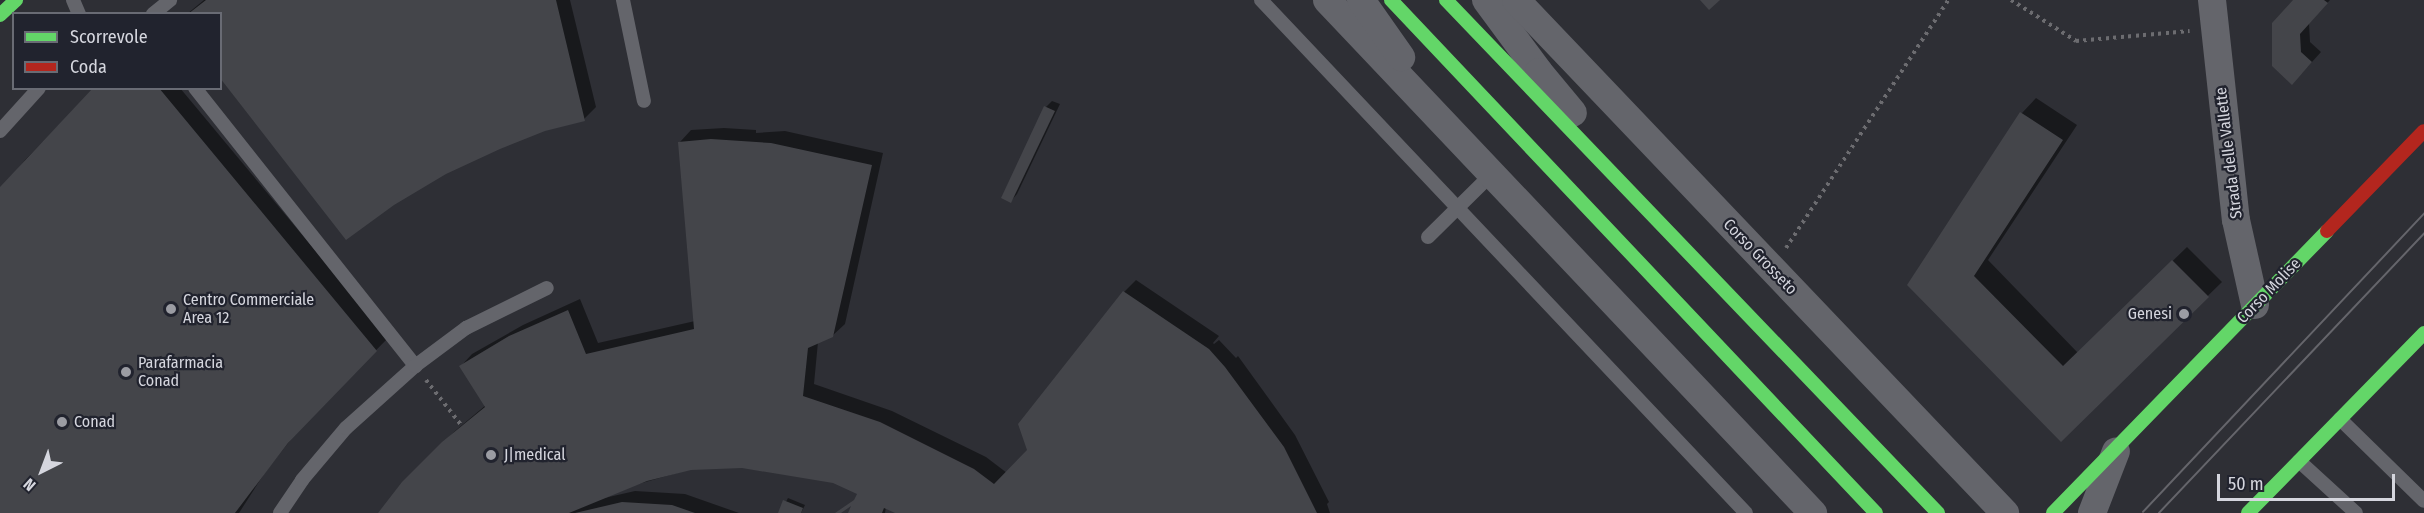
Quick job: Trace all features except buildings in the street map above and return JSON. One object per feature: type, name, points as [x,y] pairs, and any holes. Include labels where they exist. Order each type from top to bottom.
[{"type":"main road","points":[[0,15],[16,0]]},
{"type":"main road","points":[[1391,0],[1876,513]]},
{"type":"main road","points":[[1446,0],[1938,513]]},
{"type":"main road","name":"Corso Molise","points":[[2053,513],[2116,451],[2424,131]]},
{"type":"main road","points":[[2248,513],[2424,333]]},
{"type":"street","points":[[1327,0],[1813,513]]},
{"type":"street","points":[[1361,0],[1443,120]]},
{"type":"street","points":[[1486,0],[1653,217]]},
{"type":"street","name":"Corso Grosseto","points":[[1516,0],[2005,513]]},
{"type":"street","name":"Strada delle Vallette","points":[[2212,0],[2236,220],[2255,305]]},
{"type":"street","name":"Corso Molise","points":[[2103,505],[2116,451]]},
{"type":"lane","points":[[155,12],[170,0]]},
{"type":"lane","points":[[623,0],[644,101]]},
{"type":"lane","points":[[1261,0],[1746,513]]},
{"type":"lane","points":[[0,131],[37,90]]},
{"type":"lane","points":[[197,90],[415,366]]},
{"type":"lane","points":[[1428,237],[1493,173]]},
{"type":"lane","points":[[280,513],[302,480],[346,428],[415,366],[466,328],[547,288]]},
{"type":"lane","points":[[2340,419],[2424,501]]},
{"type":"lane","points":[[2299,461],[2356,513]]},
{"type":"lane","points":[[2260,501],[2272,513]]},
{"type":"path","points":[[1772,269],[1948,0]]},
{"type":"path","points":[[2011,0],[2076,40],[2215,29]]},
{"type":"path","points":[[415,366],[462,426]]},
{"type":"tram line","points":[[2143,512],[2424,214]]},
{"type":"tram line","points":[[2159,513],[2424,234]]},
{"type":"traffic: fast","points":[[0,15],[16,0]]},
{"type":"traffic: fast","points":[[1391,0],[1876,513]]},
{"type":"traffic: fast","points":[[1446,0],[1938,513]]},
{"type":"traffic: fast","points":[[2053,513],[2327,231]]},
{"type":"traffic: fast","points":[[2248,513],[2424,333]]},
{"type":"traffic: jam","points":[[2327,231],[2424,131]]},
{"type":"place","name":"Centro Commerciale Area 12","points":[[171,309]]},
{"type":"place","name":"Genesi","points":[[2184,314]]},
{"type":"place","name":"Parafarmacia Conad","points":[[126,372]]},
{"type":"place","name":"Conad","points":[[62,422]]},
{"type":"place","name":"J|medical","points":[[491,455]]}]
